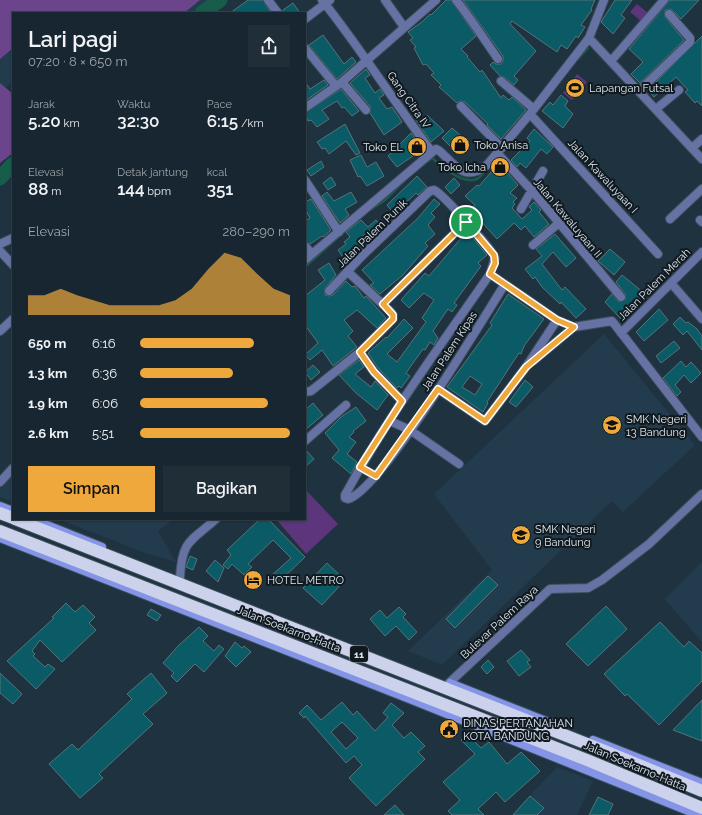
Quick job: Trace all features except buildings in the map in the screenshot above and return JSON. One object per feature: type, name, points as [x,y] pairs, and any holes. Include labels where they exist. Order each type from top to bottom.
[{"type":"highway","name":"Jalan Soekarno-Hatta","points":[[0,513],[12,518]]},
{"type":"highway","name":"Jalan Soekarno-Hatta","points":[[17,520],[322,636],[702,791]]},
{"type":"highway","name":"Jalan Soekarno-Hatta","points":[[0,531],[587,760],[702,808]]},
{"type":"highway","points":[[152,599],[175,599]]},
{"type":"highway","points":[[391,683],[412,700]]},
{"type":"highway","points":[[610,746],[627,760]]},
{"type":"main road","points":[[0,506],[12,511]]},
{"type":"main road","name":"Jalan Soekarno-Hatta","points":[[35,520],[322,636],[449,683],[702,783]]},
{"type":"main road","name":"Jalan Soekarno-Hatta","points":[[0,538],[412,700],[698,815]]},
{"type":"street","points":[[268,0],[277,12]]},
{"type":"street","points":[[386,0],[404,27]]},
{"type":"street","points":[[306,107],[368,61],[404,27],[436,0]]},
{"type":"street","points":[[456,0],[471,18],[474,26],[498,59]]},
{"type":"street","points":[[306,259],[432,152],[438,149],[457,167],[473,174],[479,172],[500,151],[532,114],[589,38],[604,0]]},
{"type":"street","points":[[611,61],[664,0]]},
{"type":"street","points":[[306,18],[326,1]]},
{"type":"street","name":"Gang Citra IV","points":[[326,1],[401,111],[432,152]]},
{"type":"street","points":[[639,91],[690,42],[690,38],[669,14]]},
{"type":"street","points":[[589,38],[702,159]]},
{"type":"street","points":[[306,49],[366,110]]},
{"type":"street","name":"Jalan Kawaluyaan I","points":[[501,81],[658,254]]},
{"type":"street","points":[[656,109],[679,90]]},
{"type":"street","name":"Jalan Kawaluyaan II","points":[[462,106],[621,297]]},
{"type":"street","points":[[692,148],[702,139]]},
{"type":"street","points":[[521,209],[543,171]]},
{"type":"street","points":[[306,182],[339,232]]},
{"type":"street","points":[[670,219],[702,189]]},
{"type":"street","name":"Jalan Palem Punik","points":[[329,290],[430,191],[434,190],[440,194],[466,222]]},
{"type":"street","points":[[376,476],[360,467],[402,401],[490,274],[495,263],[494,255],[466,222],[383,304]]},
{"type":"street","points":[[533,244],[559,223]]},
{"type":"street","points":[[0,244],[12,238]]},
{"type":"street","points":[[306,247],[312,254]]},
{"type":"street","points":[[0,251],[12,264]]},
{"type":"street","name":"Jalan Palem Merah","points":[[621,333],[702,252]]},
{"type":"street","points":[[306,392],[311,391],[360,352],[393,319],[393,315],[383,304],[347,271]]},
{"type":"street","points":[[490,274],[557,320],[574,327]]},
{"type":"street","points":[[671,283],[702,319]]},
{"type":"street","name":"Jalan Palem Kipas","points":[[360,467],[345,498],[350,499],[376,476],[438,389],[505,284]]},
{"type":"street","points":[[0,331],[12,320]]},
{"type":"street","points":[[438,389],[485,421],[526,367],[557,320]]},
{"type":"street","points":[[526,367],[574,327],[612,321],[701,433]]},
{"type":"street","points":[[360,352],[374,372],[402,401]]},
{"type":"street","points":[[306,440],[346,405]]},
{"type":"street","points":[[390,420],[410,430],[459,464]]},
{"type":"street","points":[[0,482],[12,469]]},
{"type":"street","name":"Bulevar Palem Raya","points":[[449,683],[550,589],[562,588],[576,590],[588,588],[602,580],[649,544],[702,494]]},
{"type":"street","points":[[180,578],[181,557],[187,544],[215,520]]},
{"type":"shaded area","points":[[0,0],[220,0],[204,12],[12,12],[12,83],[0,92]]},
{"type":"shaded area","points":[[0,0],[200,0],[185,12],[12,12],[12,49],[0,59]]},
{"type":"shaded area","points":[[637,4],[648,13],[641,21],[630,12]]},
{"type":"shaded area","name":"Lapangan Futsal","points":[[577,74],[587,82],[572,100],[563,93]]},
{"type":"shaded area","points":[[0,83],[12,93],[12,154],[0,163]]},
{"type":"shaded area","points":[[604,334],[695,445],[623,512],[612,501],[442,665],[408,651],[492,570],[434,494]]},
{"type":"shaded area","points":[[12,470],[12,502],[0,497],[0,486]]},
{"type":"shaded area","points":[[306,490],[338,524],[306,554],[277,520],[306,520]]},
{"type":"shaded area","points":[[61,520],[172,520],[158,531],[176,562],[148,554]]},
{"type":"shaded area","points":[[702,562],[702,642],[665,599]]},
{"type":"shaded area","points":[[557,767],[593,781],[577,815],[511,815]]},
{"type":"waterway","points":[[203,12],[220,0]]},
{"type":"waterway","points":[[578,59],[588,48]]},
{"type":"waterway","points":[[428,161],[432,158],[453,174],[471,180],[477,179],[486,170]]},
{"type":"waterway","points":[[0,178],[12,165]]},
{"type":"waterway","points":[[368,211],[384,201],[404,181]]},
{"type":"waterway","points":[[306,266],[355,222]]},
{"type":"place","name":"Lapangan Futsal","points":[[575,88]]},
{"type":"place","name":"Toko Anisa","points":[[460,145]]},
{"type":"place","name":"Toko EL","points":[[417,147]]},
{"type":"place","name":"Toko Icha","points":[[500,167]]},
{"type":"place","name":"SMK Negeri 13 Bandung","points":[[612,425]]},
{"type":"place","name":"SMK Negeri 9 Bandung","points":[[521,535]]},
{"type":"place","name":"HOTEL METRO","points":[[253,580]]},
{"type":"place","name":"DINAS PERTANAHAN KOTA BANDUNG","points":[[449,729]]},
{"type":"route","points":[[466,222],[494,255],[495,263],[490,274],[557,320],[574,327],[526,367],[485,421],[438,389],[376,476],[360,467],[402,401],[374,372],[360,352],[393,319],[391,312],[383,304],[466,222]]}]
